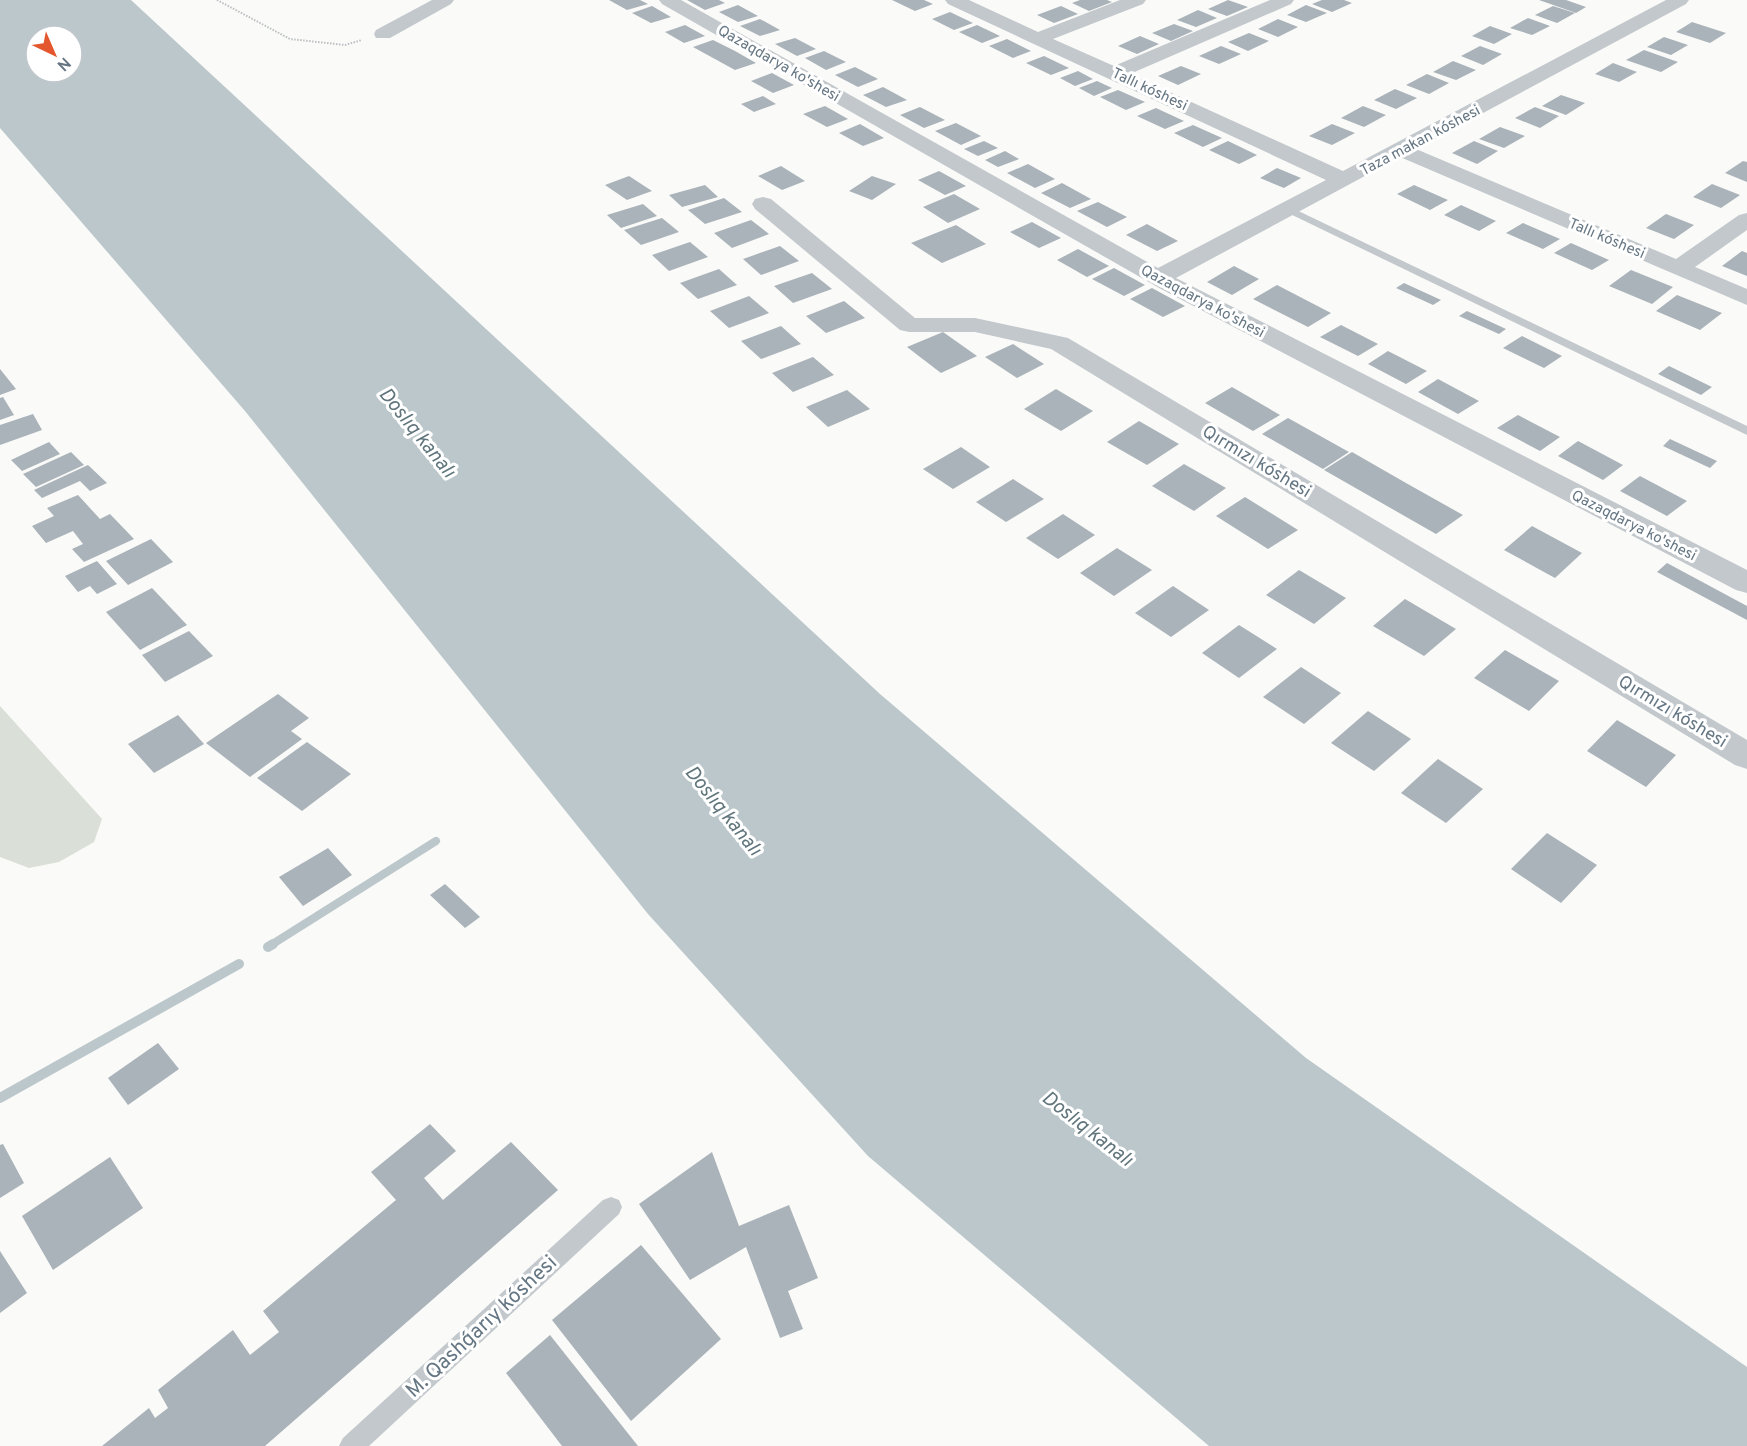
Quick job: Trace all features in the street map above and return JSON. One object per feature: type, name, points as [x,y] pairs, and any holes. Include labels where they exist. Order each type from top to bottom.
[{"type":"street","points":[[383,34],[445,0]]},
{"type":"street","name":"Qazaqdarya ko'shesi","points":[[668,0],[1158,278],[1747,584]]},
{"type":"street","name":"Tallı kóshesi","points":[[954,0],[1345,180]]},
{"type":"street","points":[[1038,38],[1137,0]]},
{"type":"street","points":[[1115,73],[1285,0]]},
{"type":"street","name":"Taza makan kóshesi","points":[[1158,278],[1680,0]]},
{"type":"street","name":"Tallı kóshesi","points":[[1401,150],[1747,298]]},
{"type":"street","name":"Qırmızı kóshesi","points":[[763,204],[909,325],[975,325],[1059,343],[1747,756]]},
{"type":"street","points":[[1678,268],[1747,220]]},
{"type":"lane","points":[[1288,209],[1747,431]]},
{"type":"lane","name":"M. Qashǵarıy kóshesi","points":[[351,1446],[611,1207]]},
{"type":"path","points":[[217,0],[290,39],[345,45],[383,34]]},
{"type":"shaded area","points":[[0,706],[102,819],[94,842],[59,862],[29,868],[0,857]]},
{"type":"water","name":"Doslıq kanalı","points":[[0,0],[131,0],[880,694],[1306,1058],[1747,1367],[1747,1446],[1209,1446],[868,1156],[648,914],[245,411],[0,128]]},
{"type":"building","points":[[609,0],[640,0],[648,4],[627,10]]},
{"type":"building","points":[[687,0],[719,0],[725,3],[705,10]]},
{"type":"building","points":[[892,0],[924,0],[933,4],[915,11]]},
{"type":"building","points":[[1080,0],[1112,2],[1089,11],[1072,3]]},
{"type":"building","points":[[1228,0],[1248,7],[1227,16],[1208,9]]},
{"type":"building","points":[[1322,0],[1344,0],[1352,3],[1332,12],[1312,4]]},
{"type":"building","points":[[1539,0],[1566,0],[1586,7],[1576,13]]},
{"type":"building","points":[[738,5],[758,16],[738,22],[719,12]]},
{"type":"building","points":[[1306,5],[1327,13],[1306,22],[1287,15]]},
{"type":"building","points":[[652,6],[671,17],[651,23],[632,13]]},
{"type":"building","points":[[1061,6],[1078,14],[1054,23],[1037,15]]},
{"type":"building","points":[[1553,6],[1575,13],[1557,23],[1535,15]]},
{"type":"building","points":[[1198,10],[1217,18],[1196,27],[1177,20]]},
{"type":"building","points":[[950,12],[973,23],[954,30],[932,19]]},
{"type":"building","points":[[1528,18],[1550,26],[1532,35],[1510,28]]},
{"type":"building","points":[[760,19],[780,30],[760,36],[740,26]]},
{"type":"building","points":[[1278,19],[1298,27],[1278,37],[1258,29]]},
{"type":"building","points":[[1692,22],[1726,33],[1710,43],[1676,32]]},
{"type":"building","points":[[1174,24],[1193,31],[1171,41],[1152,33]]},
{"type":"building","points":[[685,25],[705,36],[684,43],[665,32]]},
{"type":"building","points":[[977,25],[1000,36],[982,43],[959,32]]},
{"type":"building","points":[[1490,26],[1512,34],[1494,44],[1472,36]]},
{"type":"building","points":[[1249,33],[1269,41],[1248,51],[1228,42]]},
{"type":"building","points":[[1140,36],[1159,44],[1137,54],[1118,46]]},
{"type":"building","points":[[1664,37],[1688,45],[1671,55],[1647,47]]},
{"type":"building","points":[[795,38],[816,49],[797,56],[775,44]]},
{"type":"building","points":[[1007,39],[1031,51],[1013,58],[989,46]]},
{"type":"building","points":[[713,40],[756,63],[735,70],[693,47]]},
{"type":"building","points":[[1221,46],[1241,54],[1219,64],[1199,56]]},
{"type":"building","points":[[1480,46],[1502,54],[1483,65],[1461,56]]},
{"type":"building","points":[[1644,50],[1678,62],[1661,72],[1626,60]]},
{"type":"building","points":[[824,51],[846,62],[826,70],[805,58]]},
{"type":"building","points":[[1044,56],[1069,68],[1051,75],[1026,63]]},
{"type":"building","points":[[1453,61],[1476,70],[1456,80],[1433,72]]},
{"type":"building","points":[[1613,63],[1637,72],[1619,82],[1595,74]]},
{"type":"building","points":[[1181,66],[1201,74],[1178,85],[1158,76]]},
{"type":"building","points":[[855,67],[878,79],[858,87],[835,75]]},
{"type":"building","points":[[1078,71],[1093,79],[1075,86],[1060,78]]},
{"type":"building","points":[[772,73],[794,85],[773,93],[751,81]]},
{"type":"building","points":[[1427,74],[1449,83],[1429,94],[1406,85]]},
{"type":"building","points":[[1097,81],[1112,88],[1094,96],[1079,88]]},
{"type":"building","points":[[883,87],[907,100],[886,107],[863,95]]},
{"type":"building","points":[[1395,89],[1417,98],[1396,109],[1374,100]]},
{"type":"building","points":[[1118,90],[1145,102],[1126,110],[1100,97]]},
{"type":"building","points":[[1561,95],[1585,103],[1566,115],[1542,106]]},
{"type":"building","points":[[763,96],[776,104],[754,112],[741,104]]},
{"type":"building","points":[[825,106],[848,119],[827,127],[803,114]]},
{"type":"building","points":[[1363,106],[1386,115],[1364,127],[1341,118]]},
{"type":"building","points":[[920,107],[945,120],[924,128],[900,115]]},
{"type":"building","points":[[1535,107],[1559,116],[1540,128],[1515,118]]},
{"type":"building","points":[[1156,108],[1184,121],[1165,129],[1137,116]]},
{"type":"building","points":[[956,123],[981,136],[961,145],[935,131]]},
{"type":"building","points":[[860,124],[884,138],[863,146],[839,133]]},
{"type":"building","points":[[1332,124],[1355,133],[1332,145],[1309,136]]},
{"type":"building","points":[[1193,125],[1222,138],[1203,147],[1174,133]]},
{"type":"building","points":[[1500,127],[1525,136],[1504,148],[1479,139]]},
{"type":"building","points":[[984,141],[998,148],[978,156],[964,149]]},
{"type":"building","points":[[1228,141],[1257,155],[1239,164],[1209,150]]},
{"type":"building","points":[[1474,141],[1498,151],[1477,164],[1452,153]]},
{"type":"building","points":[[1005,151],[1019,159],[998,167],[985,160]]},
{"type":"building","points":[[1743,161],[1747,162],[1747,182],[1725,173]]},
{"type":"building","points":[[1028,164],[1055,179],[1035,188],[1007,173]]},
{"type":"building","points":[[781,166],[805,181],[782,190],[758,176]]},
{"type":"building","points":[[1277,168],[1301,178],[1284,188],[1260,178]]},
{"type":"building","points":[[939,171],[966,186],[945,195],[918,180]]},
{"type":"building","points":[[629,176],[652,191],[627,200],[605,185]]},
{"type":"building","points":[[872,176],[896,184],[872,200],[849,191]]},
{"type":"building","points":[[1062,183],[1091,199],[1070,208],[1041,193]]},
{"type":"building","points":[[1712,184],[1740,195],[1721,208],[1693,197]]},
{"type":"building","points":[[705,185],[718,197],[682,207],[669,195]]},
{"type":"building","points":[[1414,185],[1448,200],[1430,210],[1397,194]]},
{"type":"building","points":[[954,194],[980,209],[948,223],[923,207]]},
{"type":"building","points":[[724,198],[742,212],[705,224],[688,210]]},
{"type":"building","points":[[1098,202],[1127,217],[1107,227],[1077,211]]},
{"type":"building","points":[[643,204],[657,216],[621,228],[607,215]]},
{"type":"building","points":[[1461,205],[1496,221],[1479,231],[1444,215]]},
{"type":"building","points":[[1666,214],[1694,225],[1674,239],[1646,228]]},
{"type":"building","points":[[662,218],[679,232],[641,245],[624,230]]},
{"type":"building","points":[[751,220],[769,234],[732,248],[714,233]]},
{"type":"building","points":[[1032,222],[1061,238],[1039,248],[1010,232]]},
{"type":"building","points":[[1523,223],[1560,239],[1543,249],[1506,233]]},
{"type":"building","points":[[1147,224],[1178,241],[1157,251],[1126,235]]},
{"type":"building","points":[[956,225],[986,244],[942,263],[911,243]]},
{"type":"building","points":[[690,242],[708,257],[669,271],[652,255]]},
{"type":"building","points":[[1571,243],[1609,260],[1592,270],[1554,253]]},
{"type":"building","points":[[780,246],[799,261],[761,275],[743,259]]},
{"type":"building","points":[[1078,249],[1109,266],[1087,277],[1057,260]]},
{"type":"building","points":[[1742,251],[1747,253],[1747,276],[1722,266]]},
{"type":"building","points":[[1234,266],[1259,279],[1232,295],[1207,282]]},
{"type":"building","points":[[1114,268],[1145,285],[1124,296],[1092,279]]},
{"type":"building","points":[[719,269],[737,285],[698,299],[680,283]]},
{"type":"building","points":[[1631,270],[1673,287],[1652,304],[1609,286]]},
{"type":"building","points":[[812,273],[832,289],[793,303],[774,286]]},
{"type":"building","points":[[1404,283],[1441,300],[1433,305],[1396,288]]},
{"type":"building","points":[[1277,285],[1331,313],[1308,327],[1253,299]]},
{"type":"building","points":[[1152,288],[1185,306],[1163,317],[1130,299]]},
{"type":"building","points":[[1677,295],[1722,313],[1700,330],[1656,311]]},
{"type":"building","points":[[749,296],[769,313],[729,328],[710,311]]},
{"type":"building","points":[[844,301],[865,318],[826,333],[806,316]]},
{"type":"building","points":[[1467,311],[1506,329],[1499,334],[1459,316]]},
{"type":"building","points":[[1341,325],[1378,344],[1358,356],[1320,337]]},
{"type":"building","points":[[781,326],[801,344],[761,359],[741,341]]},
{"type":"building","points":[[943,332],[977,356],[941,373],[907,347]]},
{"type":"building","points":[[1522,336],[1562,356],[1544,368],[1503,348]]},
{"type":"building","points":[[1013,344],[1044,364],[1017,378],[985,357]]},
{"type":"building","points":[[1388,351],[1427,371],[1406,384],[1368,364]]},
{"type":"building","points":[[813,357],[834,375],[793,392],[772,373]]},
{"type":"building","points":[[1669,366],[1712,387],[1701,395],[1658,374]]},
{"type":"building","points":[[0,369],[16,389],[0,395]]},
{"type":"building","points":[[1438,379],[1479,401],[1458,414],[1418,392]]},
{"type":"building","points":[[1232,387],[1280,415],[1253,431],[1205,403]]},
{"type":"building","points":[[1056,389],[1093,411],[1061,431],[1024,409]]},
{"type":"building","points":[[847,390],[870,409],[828,427],[806,407]]},
{"type":"building","points":[[3,397],[14,415],[0,420],[0,398]]},
{"type":"building","points":[[33,414],[42,430],[0,445],[0,425]]},
{"type":"building","points":[[1518,415],[1560,437],[1540,451],[1497,428]]},
{"type":"building","points":[[1288,418],[1349,452],[1323,469],[1262,434]]},
{"type":"building","points":[[1139,421],[1179,444],[1147,465],[1107,442]]},
{"type":"building","points":[[1670,439],[1717,461],[1710,468],[1663,446]]},
{"type":"building","points":[[1578,441],[1623,465],[1603,480],[1558,456]]},
{"type":"building","points":[[49,442],[60,454],[22,471],[11,460]]},
{"type":"building","points":[[961,447],[990,467],[953,489],[923,469]]},
{"type":"building","points":[[71,452],[84,465],[36,487],[23,474]]},
{"type":"building","points":[[1352,452],[1463,515],[1436,534],[1324,470]]},
{"type":"building","points":[[1184,464],[1226,488],[1194,511],[1152,486]]},
{"type":"building","points":[[88,465],[107,483],[90,491],[80,481],[42,498],[34,490]]},
{"type":"building","points":[[1640,476],[1687,501],[1667,516],[1620,491]]},
{"type":"building","points":[[1013,479],[1044,499],[1006,522],[976,502]]},
{"type":"building","points":[[78,495],[100,519],[110,514],[134,539],[84,562],[72,549],[83,544],[73,531],[46,543],[32,526],[54,516],[47,508]]},
{"type":"building","points":[[1245,497],[1298,530],[1268,549],[1216,516]]},
{"type":"building","points":[[1063,514],[1095,535],[1058,559],[1026,538]]},
{"type":"building","points":[[1532,526],[1582,553],[1555,578],[1504,550]]},
{"type":"building","points":[[151,539],[173,562],[128,585],[106,561]]},
{"type":"building","points":[[1117,548],[1152,570],[1114,596],[1080,573]]},
{"type":"building","points":[[97,561],[117,584],[97,594],[90,586],[78,592],[65,576]]},
{"type":"building","points":[[1667,563],[1747,606],[1747,620],[1657,572]]},
{"type":"building","points":[[1299,570],[1346,598],[1314,624],[1266,595]]},
{"type":"building","points":[[1173,586],[1209,610],[1171,637],[1135,613]]},
{"type":"building","points":[[152,588],[187,625],[140,650],[106,612]]},
{"type":"building","points":[[1405,599],[1456,629],[1424,656],[1373,626]]},
{"type":"building","points":[[1239,625],[1277,649],[1239,678],[1202,653]]},
{"type":"building","points":[[189,631],[213,656],[165,682],[142,655]]},
{"type":"building","points":[[1505,650],[1559,681],[1529,711],[1474,678]]},
{"type":"building","points":[[1301,667],[1341,693],[1304,724],[1263,697]]},
{"type":"building","points":[[278,694],[309,718],[291,731],[302,739],[250,777],[206,743]]},
{"type":"building","points":[[1368,711],[1411,739],[1374,771],[1331,743]]},
{"type":"building","points":[[178,715],[204,744],[154,773],[128,744]]},
{"type":"building","points":[[1617,720],[1676,755],[1646,787],[1587,751]]},
{"type":"building","points":[[307,742],[351,774],[302,811],[257,778]]},
{"type":"building","points":[[1438,759],[1483,789],[1446,823],[1401,793]]},
{"type":"building","points":[[1547,833],[1597,865],[1561,903],[1511,869]]},
{"type":"building","points":[[328,848],[352,875],[303,906],[279,877]]},
{"type":"building","points":[[445,884],[480,917],[465,928],[430,895]]},
{"type":"building","points":[[158,1043],[179,1069],[128,1105],[108,1078]]},
{"type":"building","points":[[430,1124],[456,1151],[424,1178],[443,1200],[511,1142],[558,1190],[265,1446],[102,1446],[149,1408],[155,1418],[168,1408],[158,1390],[233,1330],[250,1355],[279,1332],[263,1311],[396,1200],[371,1172]]},
{"type":"building","points":[[3,1144],[24,1183],[0,1198],[0,1145]]},
{"type":"building","points":[[712,1152],[739,1226],[789,1205],[818,1278],[788,1291],[803,1329],[780,1338],[746,1247],[690,1280],[639,1204]]},
{"type":"building","points":[[110,1157],[143,1208],[53,1270],[22,1216]]},
{"type":"building","points":[[641,1245],[721,1339],[631,1421],[552,1320]]},
{"type":"building","points":[[0,1251],[27,1293],[0,1313]]},
{"type":"building","points":[[550,1335],[638,1446],[562,1446],[506,1373]]},
{"type":"waterway","points":[[271,945],[436,841]]},
{"type":"waterway","points":[[268,947],[273,944]]},
{"type":"waterway","points":[[0,1098],[239,964]]}]
